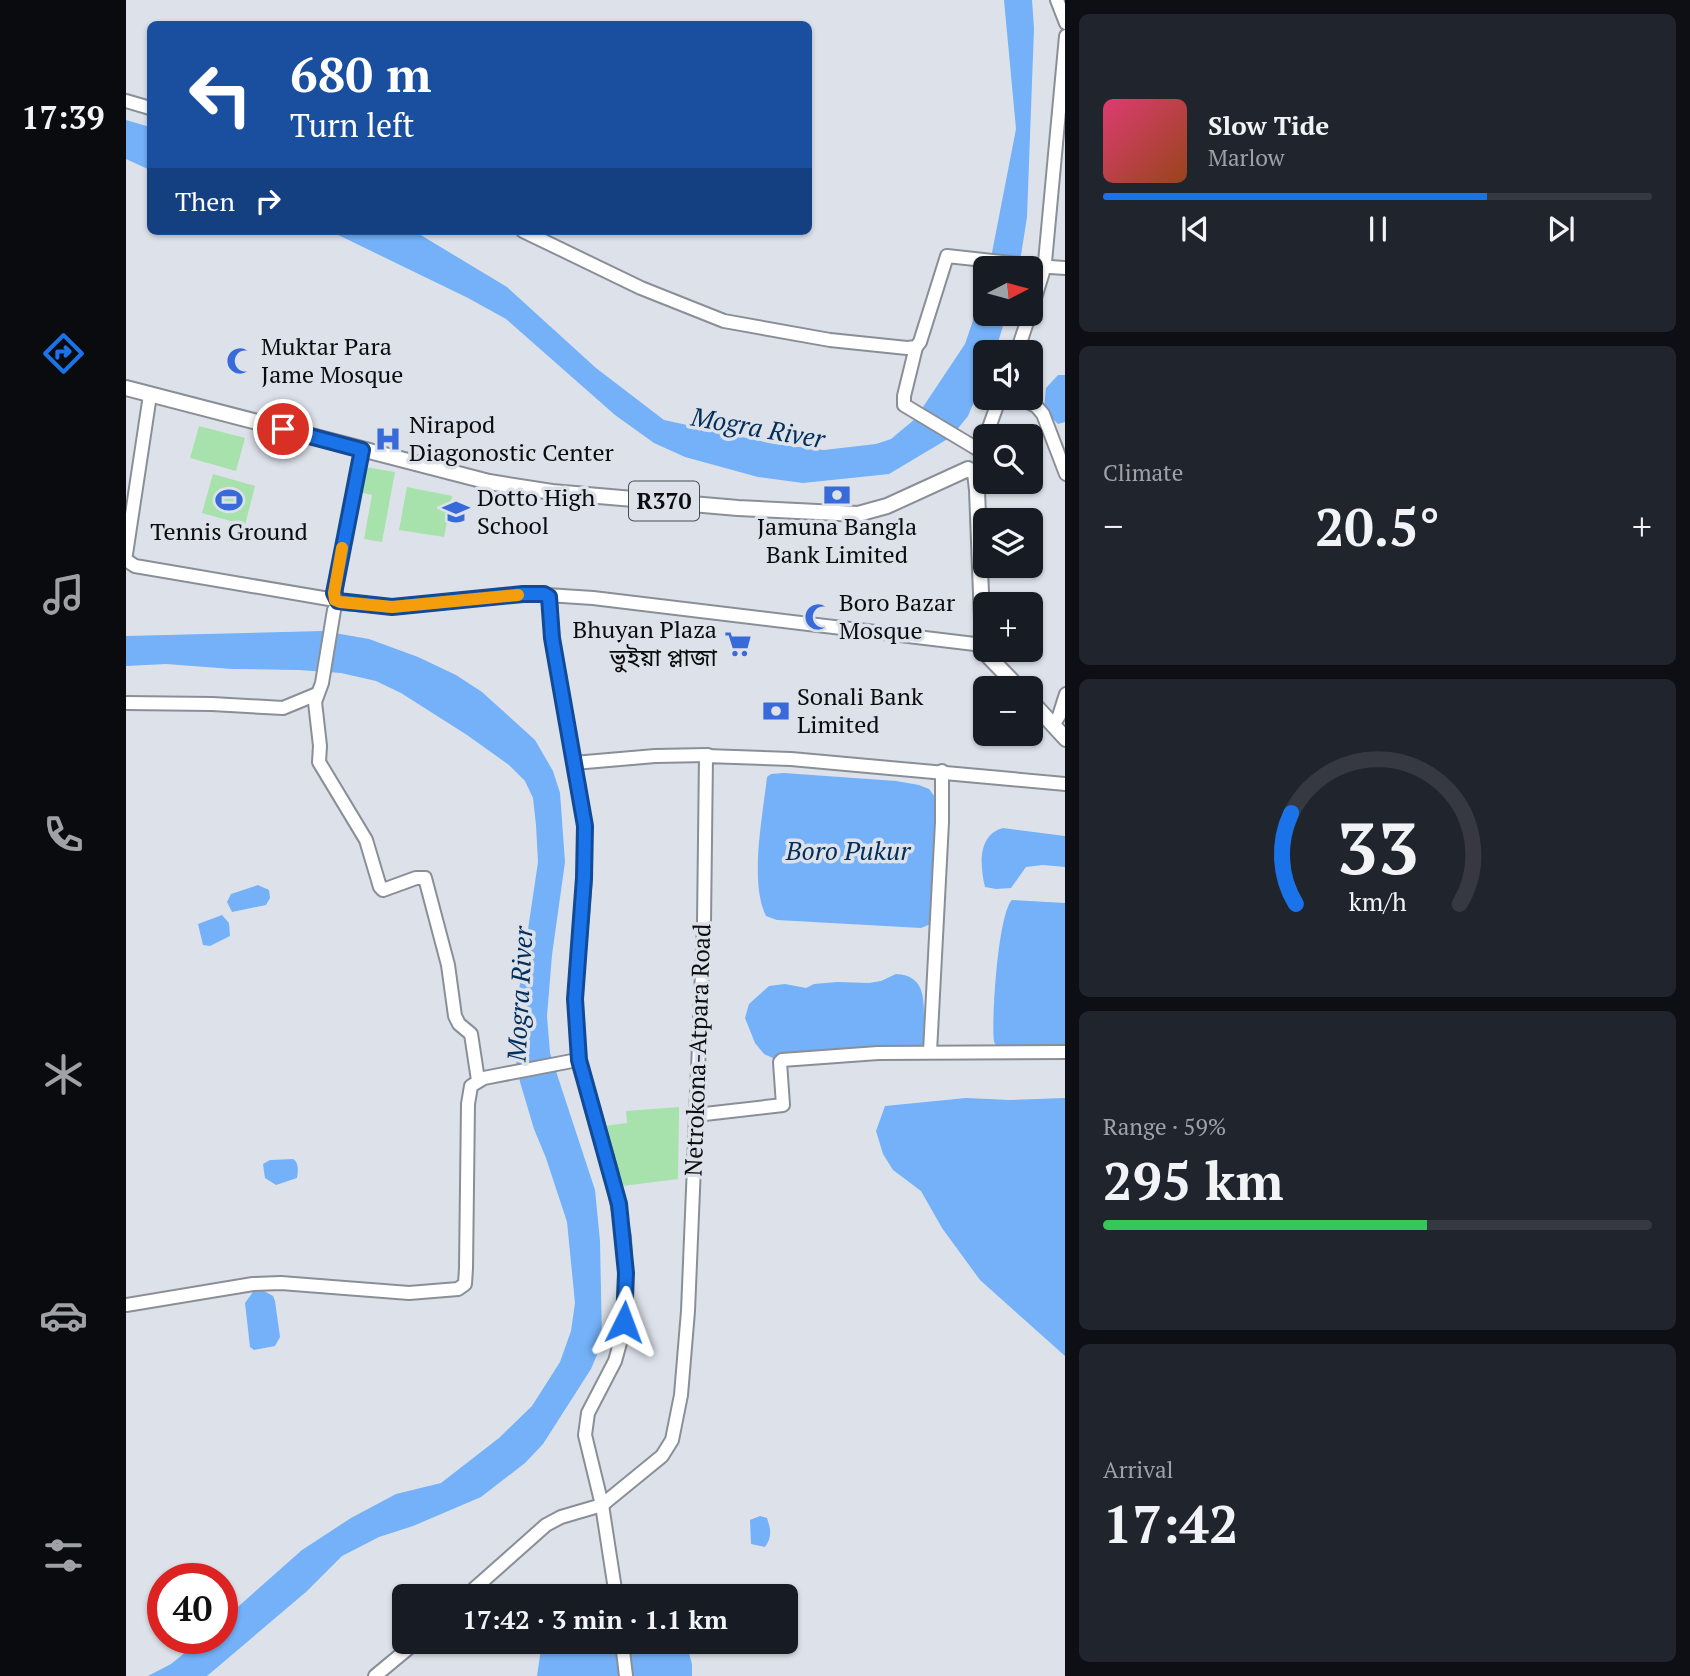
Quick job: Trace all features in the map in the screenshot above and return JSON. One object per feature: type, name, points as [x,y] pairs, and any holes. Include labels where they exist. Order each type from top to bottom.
[{"type":"main road","name":"R370","points":[[126,388],[489,482],[552,492],[725,507],[859,514],[887,506],[968,469]]},
{"type":"main road","points":[[968,469],[975,473],[977,490],[981,592]]},
{"type":"main road","points":[[994,662],[1007,676]]},
{"type":"main road","points":[[1043,714],[1065,739]]},
{"type":"street","points":[[1057,0],[1065,23]]},
{"type":"street","points":[[1043,257],[1065,36]]},
{"type":"street","points":[[126,101],[147,107]]},
{"type":"street","points":[[531,235],[641,288],[724,321],[830,340],[916,347]]},
{"type":"street","points":[[973,259],[947,256],[916,347],[903,402],[973,446]]},
{"type":"street","points":[[1043,267],[1065,268]]},
{"type":"street","points":[[126,554],[129,510],[150,395]]},
{"type":"street","points":[[1040,410],[1065,474]]},
{"type":"street","points":[[362,450],[337,578],[335,605],[316,709],[319,762],[366,840],[380,887],[383,890],[416,878],[425,878],[448,965],[455,1016],[459,1024],[471,1034],[478,1080]]},
{"type":"street","points":[[968,469],[973,460]]},
{"type":"street","points":[[126,560],[135,566],[335,605],[343,603],[392,607],[547,595],[593,598],[973,644]]},
{"type":"street","points":[[547,595],[550,600],[552,638],[586,840],[575,999],[579,1060],[619,1204],[626,1273],[620,1343],[615,1361],[588,1413],[585,1435],[602,1505],[614,1584]]},
{"type":"street","points":[[126,703],[283,708],[319,689]]},
{"type":"street","points":[[1053,725],[1059,716],[1065,694]]},
{"type":"street","points":[[574,763],[655,756],[708,755],[942,771],[1065,784]]},
{"type":"street","name":"Netrokona-Atpara Road","points":[[480,1584],[546,1525],[561,1517],[602,1505],[662,1457],[672,1440],[681,1395],[688,1311],[704,924],[704,763],[708,755]]},
{"type":"street","points":[[930,1052],[942,821],[942,771]]},
{"type":"street","points":[[696,1115],[783,1105],[782,1060],[878,1053],[1065,1052]]},
{"type":"street","points":[[126,1305],[253,1284],[281,1283],[398,1292],[458,1289],[465,1284],[468,1104],[471,1086],[478,1080],[572,1061]]},
{"type":"street","points":[[375,1676],[402,1654]]},
{"type":"street","points":[[623,1654],[626,1676]]},
{"type":"green space","points":[[199,426],[245,438],[236,471],[190,458]]},
{"type":"green space","points":[[365,467],[395,472],[382,542],[364,539],[372,495],[360,492]]},
{"type":"green space","name":"Tennis Ground","points":[[213,474],[255,486],[245,525],[202,513]]},
{"type":"green space","points":[[407,487],[452,496],[444,537],[399,530]]},
{"type":"green space","points":[[679,1107],[678,1179],[622,1186],[604,1126],[627,1123],[626,1111]]},
{"type":"water","points":[[1004,0],[1032,0],[1034,28],[1027,217],[1021,256],[991,256],[1016,129]]},
{"type":"water","points":[[126,120],[147,126],[147,169],[126,159]]},
{"type":"water","points":[[338,235],[421,235],[507,287],[596,368],[664,420],[774,444],[824,450],[876,444],[891,439],[915,419],[965,344],[973,320],[973,326],[1003,326],[999,340],[973,340],[973,404],[968,416],[951,437],[889,474],[803,483],[758,477],[685,457],[654,443],[615,415],[506,319]]},
{"type":"water","points":[[1058,375],[1065,375],[1065,422],[1058,424],[1044,410],[1046,388]]},
{"type":"water","name":"Mogra River","points":[[323,631],[369,639],[418,657],[456,675],[482,692],[535,740],[553,771],[560,793],[565,862],[552,955],[547,1016],[550,1053],[595,1190],[600,1241],[602,1343],[591,1369],[543,1444],[525,1463],[481,1497],[413,1526],[379,1537],[342,1556],[306,1592],[238,1650],[238,1607],[302,1550],[351,1518],[396,1494],[441,1483],[499,1438],[532,1406],[560,1362],[571,1331],[575,1303],[567,1222],[534,1129],[515,1055],[515,1017],[538,862],[536,825],[533,798],[525,781],[509,765],[401,693],[376,681],[341,673],[299,670],[166,664],[126,666],[126,636]]},
{"type":"water","name":"Boro Pukur","points":[[784,773],[896,781],[929,789],[935,797],[938,832],[933,923],[921,928],[777,920],[766,916],[758,885],[758,867],[767,777]]},
{"type":"water","points":[[1003,828],[1065,836],[1065,867],[1026,867],[1011,888],[985,887],[982,852],[989,837]]},
{"type":"water","points":[[258,885],[269,890],[270,898],[266,905],[232,912],[227,902],[231,894]]},
{"type":"water","points":[[1012,900],[1065,903],[1065,1049],[997,1047],[994,1042],[999,945],[1007,909]]},
{"type":"water","points":[[222,915],[229,923],[230,936],[210,946],[203,945],[198,924]]},
{"type":"water","points":[[896,974],[913,979],[921,990],[925,1031],[921,1048],[775,1059],[764,1054],[755,1043],[745,1018],[749,1004],[769,986],[785,984],[806,988],[814,984],[837,982],[869,983]]},
{"type":"water","points":[[966,1098],[1065,1098],[1065,1356],[980,1280],[942,1228],[921,1191],[893,1170],[883,1154],[876,1131],[885,1106]]},
{"type":"water","points":[[293,1159],[297,1165],[297,1178],[276,1185],[265,1178],[263,1164],[270,1160]]},
{"type":"water","points":[[264,1291],[273,1296],[275,1301],[280,1337],[275,1346],[254,1350],[250,1347],[245,1303],[253,1292]]},
{"type":"water","points":[[760,1516],[767,1518],[770,1530],[765,1547],[751,1544],[750,1520]]},
{"type":"water","points":[[183,1654],[233,1654],[207,1676],[148,1676]]},
{"type":"water","points":[[540,1654],[619,1654],[622,1676],[537,1676]]},
{"type":"water","points":[[628,1654],[689,1654],[692,1676],[631,1676]]},
{"type":"slow traffic","points":[[342,548],[334,593],[335,600],[340,602],[392,607],[518,595]]},
{"type":"place","name":"Muktar Para Jame Mosque","points":[[240,361]]},
{"type":"place","name":"Nirapod Diagonostic Center","points":[[388,439]]},
{"type":"place","name":"Jamuna Bangla Bank Limited","points":[[837,495]]},
{"type":"place","name":"Tennis Ground","points":[[229,500]]},
{"type":"place","name":"Dotto High School","points":[[456,512]]},
{"type":"place","name":"Boro Bazar Mosque","points":[[818,617]]},
{"type":"place","name":"Bhuyan Plaza ভুইয়া প্লাজা","points":[[738,644]]},
{"type":"place","name":"Sonali Bank Limited","points":[[776,711]]},
{"type":"route","points":[[283,429],[362,450],[334,593],[335,600],[364,606],[392,607],[523,594],[544,594],[549,597],[552,638],[586,840],[575,999],[579,1060],[619,1204],[626,1273],[624,1322]]}]
